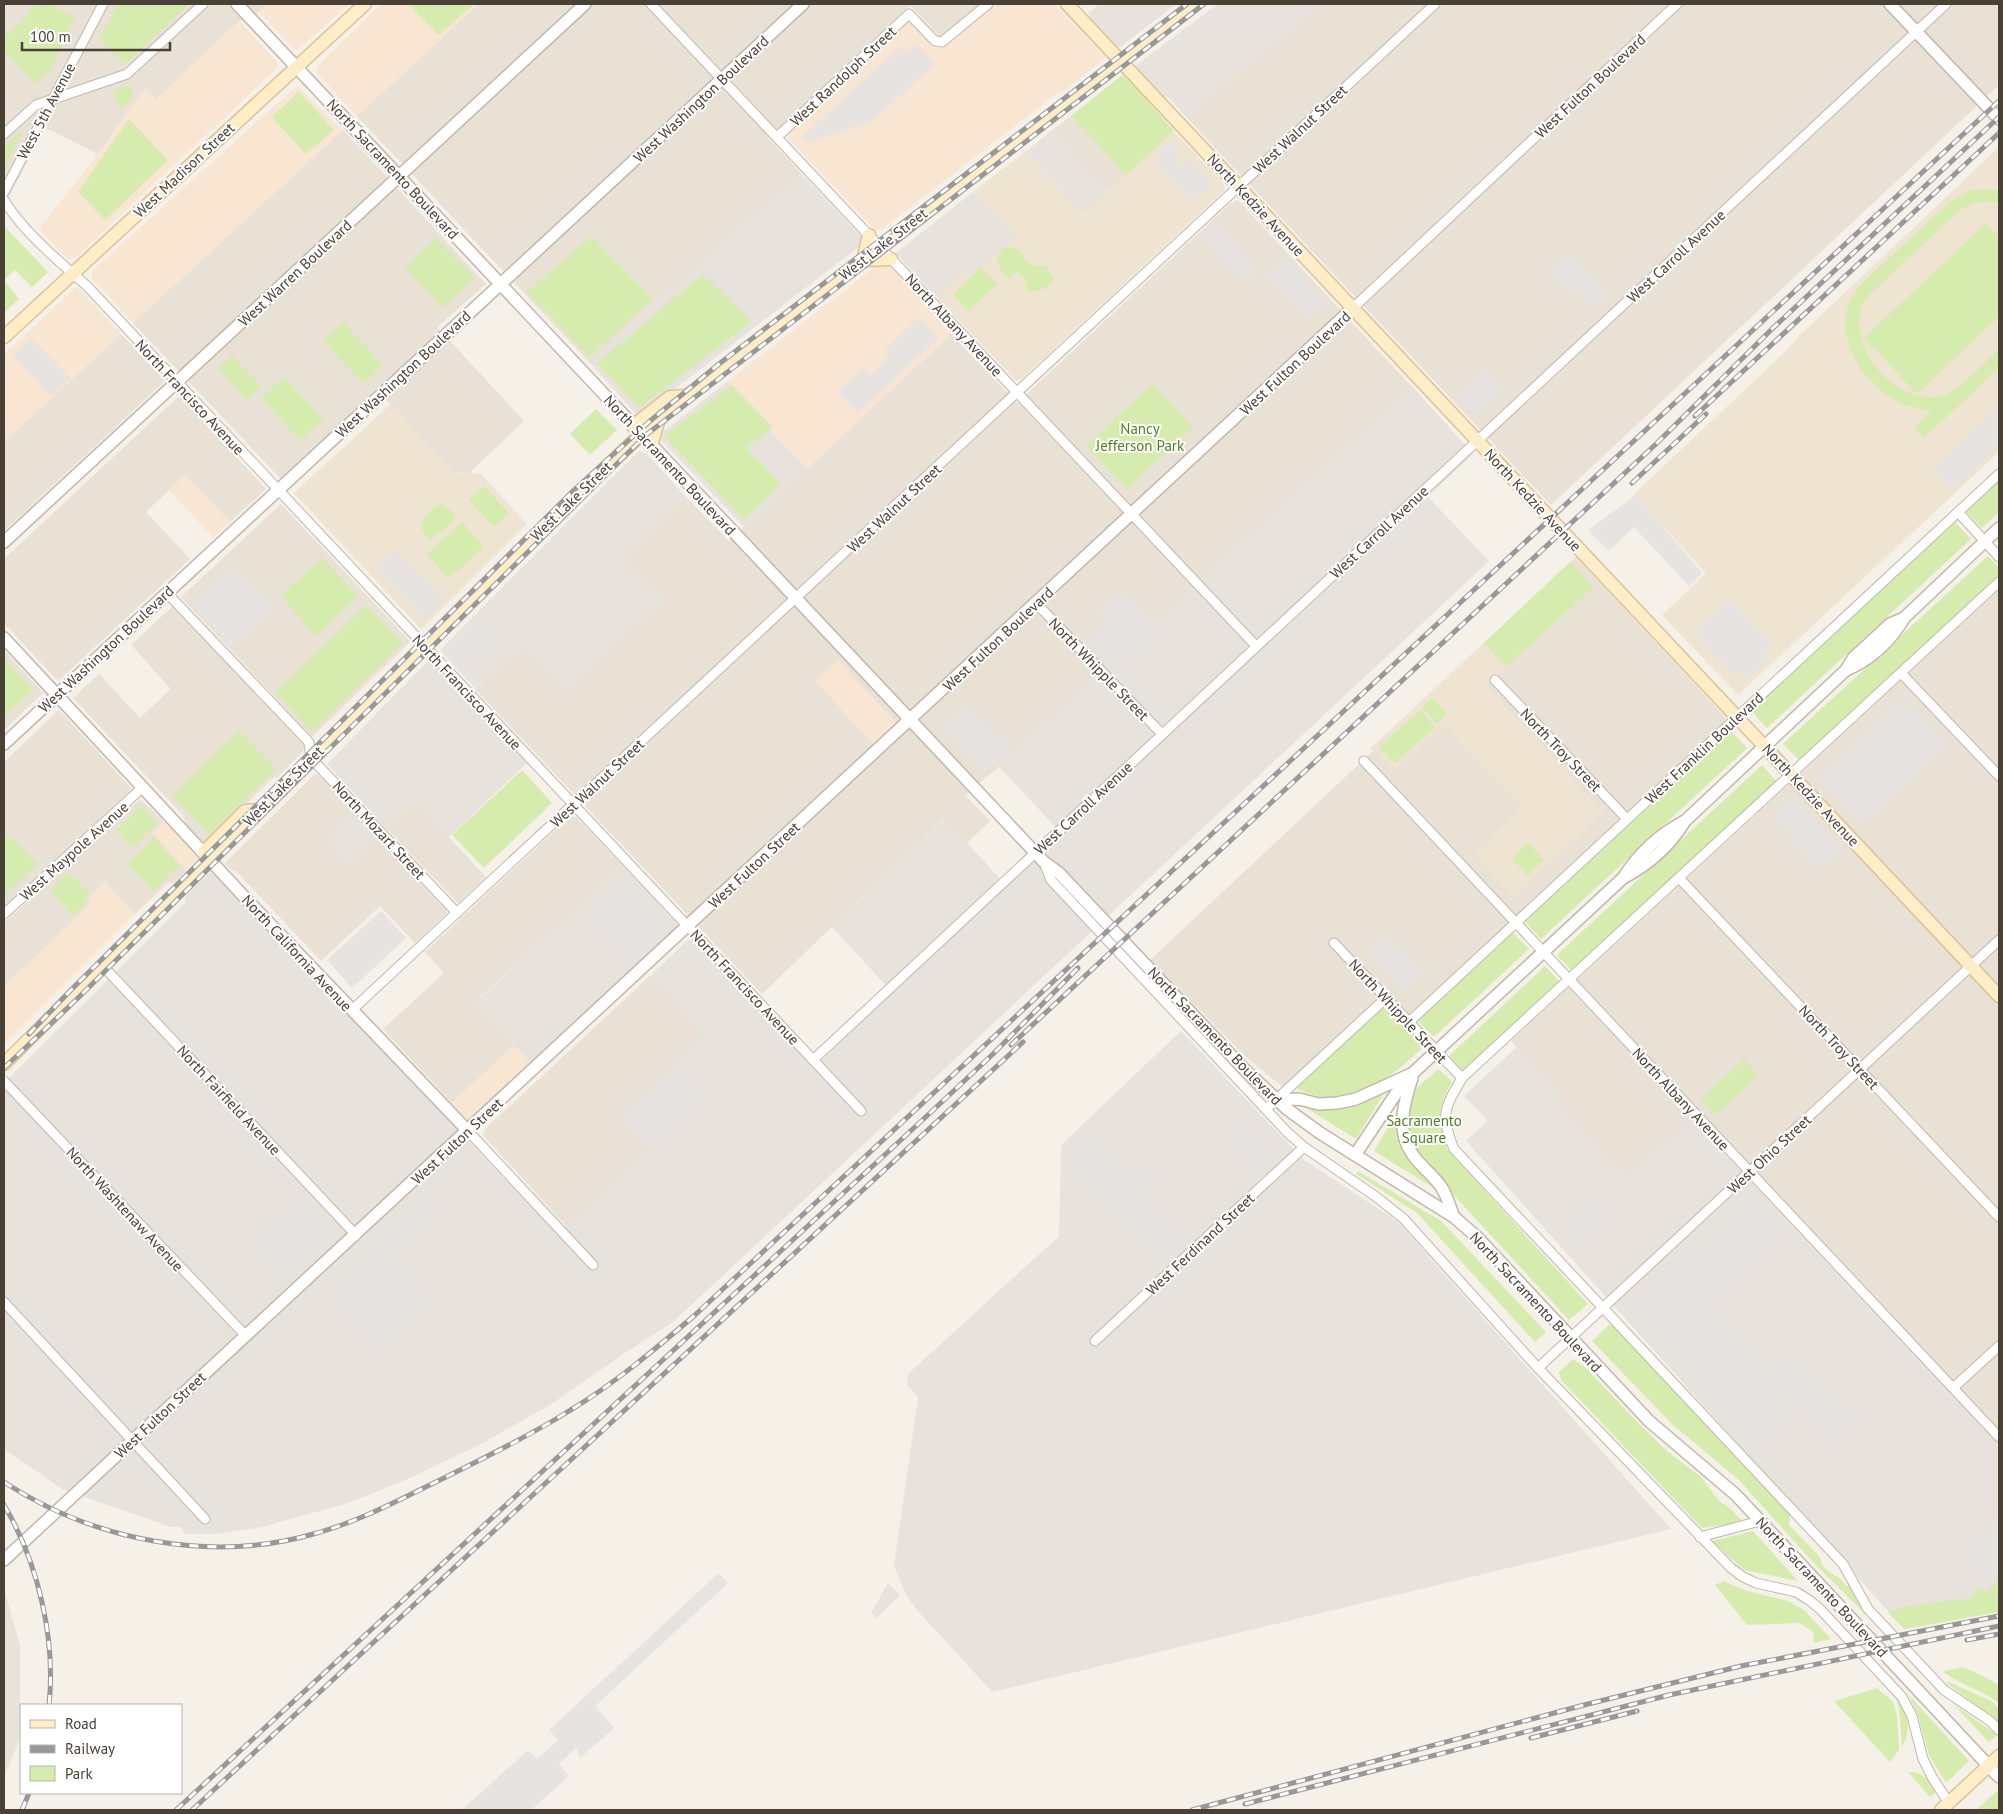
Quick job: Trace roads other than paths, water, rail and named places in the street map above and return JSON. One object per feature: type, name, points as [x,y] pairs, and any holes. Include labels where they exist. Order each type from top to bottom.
[{"type":"main road","name":"West Madison Street","points":[[4,337],[365,4]]},
{"type":"main road","name":"North Kedzie Avenue","points":[[1067,4],[1999,996]]},
{"type":"main road","name":"West Lake Street","points":[[4,1064],[189,880],[206,858],[260,810],[640,433],[1196,4]]},
{"type":"main road","points":[[869,235],[863,260],[891,259]]},
{"type":"main road","points":[[622,451],[670,397],[686,396]]},
{"type":"main road","points":[[1945,1807],[1999,1756]]},
{"type":"street","name":"West 5th Avenue","points":[[4,192],[103,4]]},
{"type":"street","points":[[4,134],[36,105],[128,74],[203,4]]},
{"type":"street","name":"North Sacramento Boulevard","points":[[237,4],[1035,853],[1060,873],[1245,1070],[1276,1100],[1320,1133],[1454,1217],[1478,1238],[1649,1421],[1736,1495],[1999,1777]]},
{"type":"street","name":"West Warren Boulevard","points":[[4,542],[586,4]]},
{"type":"street","name":"North Albany Avenue","points":[[651,4],[1256,646]]},
{"type":"street","name":"West Washington Boulevard","points":[[4,744],[803,4]]},
{"type":"street","name":"West Randolph Street","points":[[777,137],[909,14],[935,41],[942,42],[988,4]]},
{"type":"street","name":"West Walnut Street","points":[[352,1010],[1435,4]]},
{"type":"street","name":"West Fulton Boulevard","points":[[910,720],[1677,4]]},
{"type":"street","points":[[1890,4],[1999,119]]},
{"type":"street","name":"West Carroll Avenue","points":[[813,1060],[1946,4]]},
{"type":"street","name":"North Francisco Avenue","points":[[4,200],[17,218],[58,261],[73,273],[177,382],[861,1111]]},
{"type":"street","name":"West Franklin Boulevard","points":[[1409,1022],[1999,474]]},
{"type":"street","points":[[1958,512],[1999,557]]},
{"type":"street","points":[[1355,1155],[1414,1072],[1623,878],[1640,869],[1676,836],[1685,821],[1846,670],[1861,664],[1897,630],[1904,618],[1999,528]]},
{"type":"street","points":[[1462,1078],[1999,582]]},
{"type":"street","points":[[167,593],[309,743],[312,758]]},
{"type":"street","name":"North Whipple Street","points":[[1036,603],[1162,734]]},
{"type":"street","name":"North California Avenue","points":[[4,638],[143,787],[206,858],[468,1131],[593,1265]]},
{"type":"street","points":[[1901,673],[1999,776]]},
{"type":"street","name":"North Troy Street","points":[[1495,680],[1627,819]]},
{"type":"street","name":"West Fulton Street","points":[[4,1560],[910,720]]},
{"type":"street","points":[[309,743],[323,746]]},
{"type":"street","name":"North Mozart Street","points":[[312,758],[457,913]]},
{"type":"street","name":"North Albany Avenue","points":[[1364,761],[1999,1437]]},
{"type":"street","name":"West Maypole Avenue","points":[[4,914],[143,787]]},
{"type":"street","name":"North Sacramento Boulevard","points":[[1044,862],[1051,880],[1266,1109],[1304,1147],[1375,1196],[1403,1218],[1538,1368],[1700,1537],[1743,1577],[1756,1583],[1796,1592],[1809,1600],[1902,1697],[1912,1716],[1923,1759],[1945,1807]]},
{"type":"street","name":"North Troy Street","points":[[1679,878],[1999,1217]]},
{"type":"street","name":"West Ohio Street","points":[[1538,1368],[1999,940]]},
{"type":"street","name":"North Whipple Street","points":[[1334,943],[1462,1078]]},
{"type":"street","name":"North Fairfield Avenue","points":[[103,966],[356,1234]]},
{"type":"street","points":[[1266,1109],[1386,998]]},
{"type":"street","points":[[1276,1100],[1299,1099],[1319,1104],[1337,1103],[1356,1099],[1414,1072]]},
{"type":"street","points":[[1414,1072],[1403,1108],[1404,1139],[1415,1158],[1443,1189],[1454,1217]]},
{"type":"street","name":"North Sacramento Boulevard","points":[[1462,1078],[1449,1101],[1444,1116],[1446,1131],[1454,1148],[1843,1564],[1868,1609],[1944,1690],[1990,1721],[1999,1730]]},
{"type":"street","name":"North Washtenaw Avenue","points":[[4,1080],[246,1336]]},
{"type":"street","name":"West Ferdinand Street","points":[[1095,1341],[1304,1147]]},
{"type":"street","points":[[4,1302],[205,1519]]},
{"type":"street","points":[[1954,1388],[1999,1346]]},
{"type":"street","points":[[1700,1537],[1760,1521]]},
{"type":"railway","points":[[29,1034],[573,491],[650,421],[719,364],[1187,4]]},
{"type":"railway","points":[[4,1068],[77,999],[646,435],[1204,4]]},
{"type":"railway","points":[[4,1482],[39,1502],[76,1519],[115,1532],[155,1541],[196,1546],[237,1546],[277,1542],[334,1528],[385,1507],[525,1437],[602,1390],[694,1316],[1999,101]]},
{"type":"railway","points":[[1011,1045],[1656,444],[1773,328],[1999,117]]},
{"type":"railway","points":[[1695,416],[1999,133]]},
{"type":"railway","points":[[1632,483],[1706,414]]},
{"type":"railway","points":[[176,1810],[930,1113],[993,1054],[1078,968]]},
{"type":"railway","points":[[192,1810],[1023,1042]]},
{"type":"railway","points":[[4,1505],[26,1551],[42,1602],[50,1654],[49,1704]]},
{"type":"railway","points":[[1192,1810],[1584,1705],[1741,1666],[1999,1616]]},
{"type":"railway","points":[[1245,1804],[1669,1695],[1999,1626]]},
{"type":"railway","points":[[1967,1640],[1999,1634]]},
{"type":"railway","points":[[1531,1738],[1637,1711]]},
{"type":"railway","points":[[22,1810],[29,1794]]},
{"type":"park label","name":"Nancy Jefferson Park","points":[[1140,436]]},
{"type":"park label","name":"Sacramento Square","points":[[1424,1128]]}]
